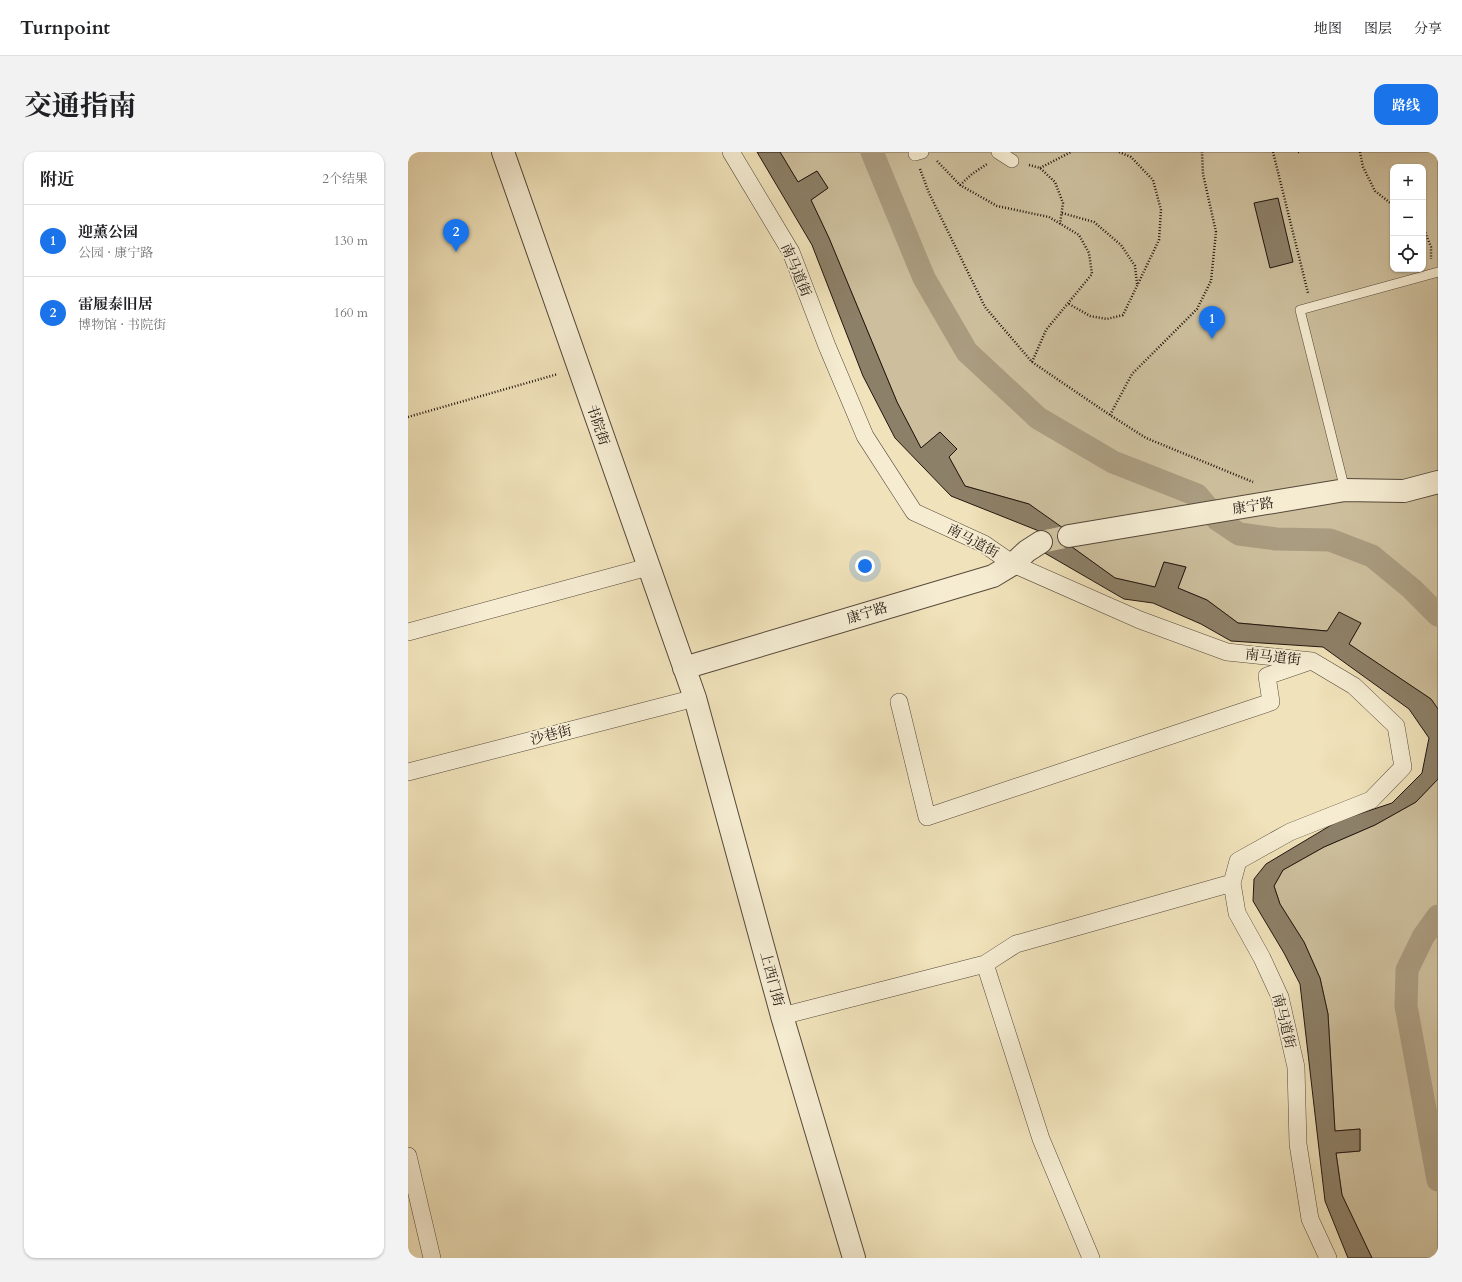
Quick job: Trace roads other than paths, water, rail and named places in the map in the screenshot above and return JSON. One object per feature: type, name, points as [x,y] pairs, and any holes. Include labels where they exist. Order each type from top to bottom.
[{"type":"street","name":"书院街","points":[[503,152],[695,698]]},
{"type":"street","name":"南马道街","points":[[731,152],[791,252],[827,346],[865,436],[914,512],[984,544],[1013,564],[1140,620],[1227,652],[1312,661],[1354,686],[1396,726],[1403,767],[1371,800],[1290,832],[1238,861],[1232,883],[1238,913],[1262,958],[1280,997],[1296,1067],[1298,1144],[1310,1219],[1328,1258]]},
{"type":"street","points":[[998,152],[1012,161]]},
{"type":"street","name":"康宁路","points":[[1069,536],[1345,490],[1404,491],[1438,482]]},
{"type":"street","name":"康宁路","points":[[684,668],[992,576],[1013,564],[1027,551],[1041,542]]},
{"type":"street","points":[[408,632],[648,567]]},
{"type":"street","points":[[899,702],[927,817],[1271,702],[1267,676],[1312,661]]},
{"type":"street","name":"沙巷街","points":[[408,772],[695,698]]},
{"type":"street","name":"上西门街","points":[[695,698],[782,1016],[854,1258]]},
{"type":"street","points":[[782,1016],[985,964],[1016,944],[1232,883]]},
{"type":"street","points":[[985,964],[1041,1139],[1085,1257]]},
{"type":"street","points":[[408,1156],[432,1258]]},
{"type":"lane","points":[[1345,490],[1300,310],[1434,273]]},
{"type":"waterway","points":[[872,152],[924,278],[967,352],[1038,418],[1113,462],[1197,495],[1218,520],[1239,534],[1276,539],[1330,540],[1372,556],[1412,589],[1438,615]]},
{"type":"waterway","points":[[1438,916],[1423,937],[1407,970],[1406,1006],[1438,1180]]},
{"type":"tunnel","points":[[1041,542],[1069,536]]},
{"type":"place","name":"雷履泰旧居","points":[[456,252]]},
{"type":"place","name":"迎薰公园","points":[[1212,339]]}]
